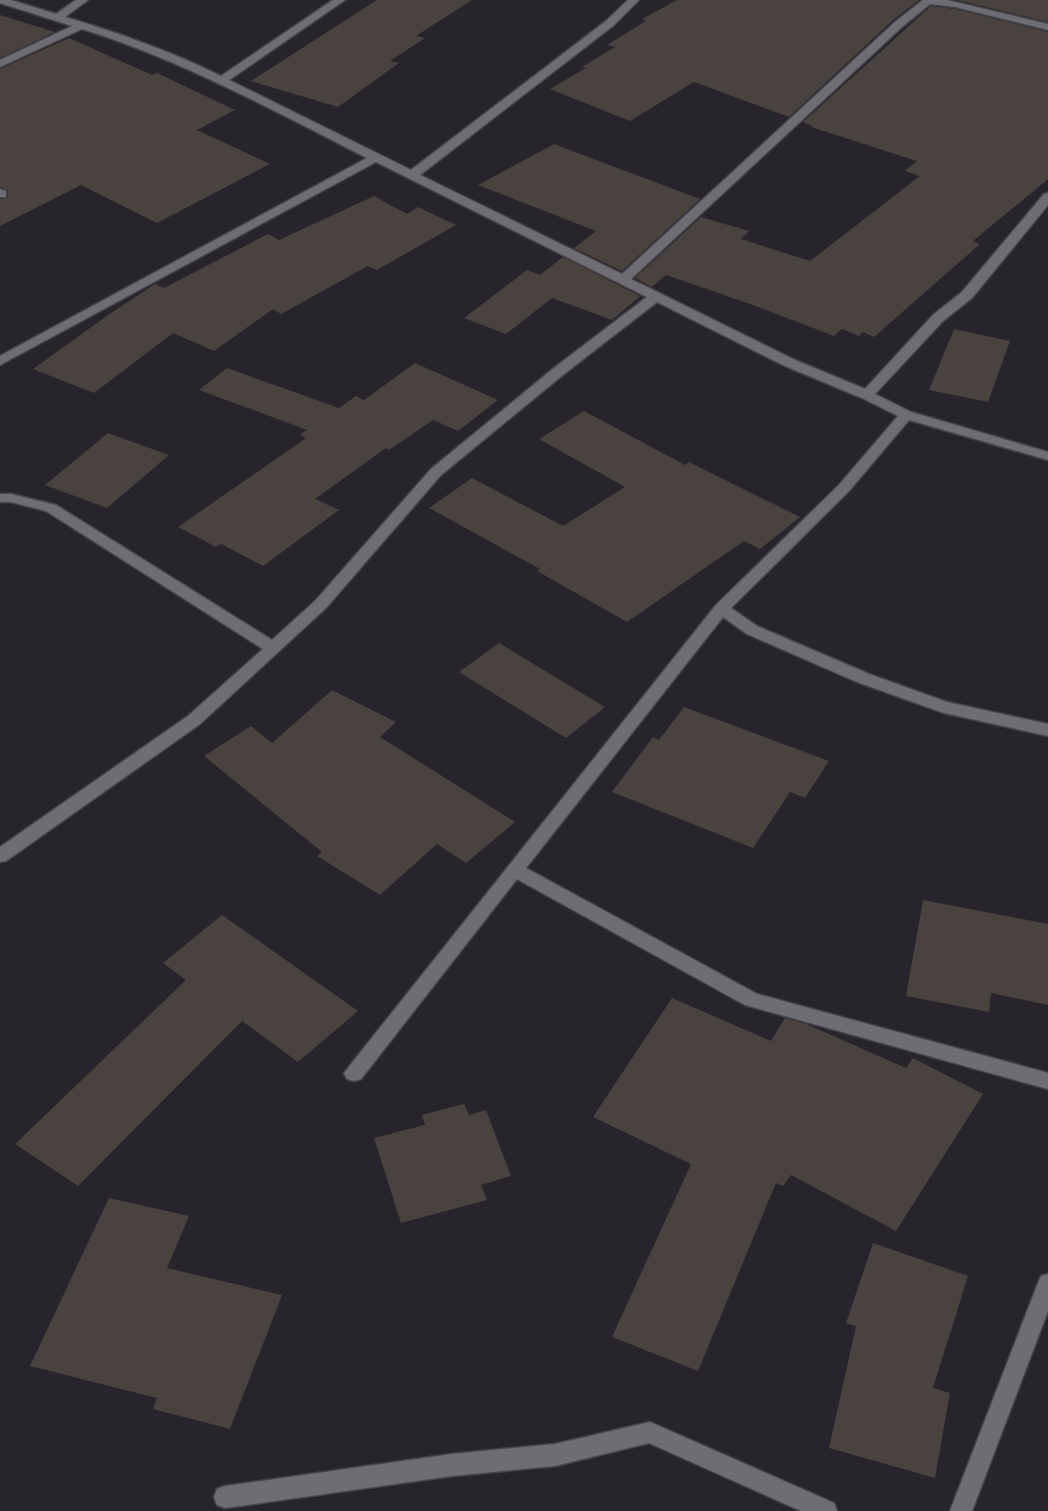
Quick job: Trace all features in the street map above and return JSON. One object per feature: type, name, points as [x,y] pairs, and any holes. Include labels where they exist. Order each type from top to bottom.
[{"type":"street","points":[[0,0],[132,40],[180,60],[413,174],[622,281],[790,363],[867,395],[906,415],[1048,456]]},
{"type":"street","points":[[57,18],[83,0]]},
{"type":"street","points":[[222,80],[340,0]]},
{"type":"street","points":[[413,174],[610,23],[633,0]]},
{"type":"street","points":[[622,281],[890,32],[928,1],[955,4],[1048,27]]},
{"type":"street","points":[[0,64],[82,25]]},
{"type":"street","points":[[0,361],[377,157]]},
{"type":"street","points":[[867,395],[938,318],[967,295],[1048,197]]},
{"type":"street","points":[[0,856],[194,720],[321,604],[436,472],[559,371],[655,297]]},
{"type":"street","points":[[354,1073],[721,609],[844,488],[906,415]]},
{"type":"street","points":[[0,498],[11,498],[51,508],[273,648]]},
{"type":"street","points":[[721,609],[752,630],[863,678],[944,707],[1048,730]]},
{"type":"street","points":[[514,869],[752,1000],[1048,1081]]},
{"type":"street","points":[[961,1511],[1048,1283]]},
{"type":"street","points":[[225,1497],[452,1465],[555,1455],[650,1432],[826,1511]]},
{"type":"building","points":[[377,0],[472,0],[416,36],[425,38],[390,61],[399,63],[338,107],[251,81]]},
{"type":"building","points":[[677,0],[919,0],[893,20],[789,117],[694,82],[630,121],[550,89],[586,68],[582,67],[615,47],[607,45],[646,21],[642,19]]},
{"type":"building","points":[[957,0],[1048,0],[1048,22]]},
{"type":"building","points":[[931,6],[955,9],[1048,32],[1048,179],[973,241],[980,244],[874,337],[863,332],[859,336],[842,329],[834,336],[666,275],[652,287],[635,278],[701,217],[749,231],[741,239],[810,261],[920,176],[905,171],[917,161],[811,127],[813,126],[803,122]]},
{"type":"building","points":[[0,15],[55,32],[0,58]]},
{"type":"building","points":[[69,38],[152,75],[157,73],[235,110],[197,130],[270,164],[157,223],[81,185],[0,226],[0,199],[8,197],[8,190],[0,187],[0,69]]},
{"type":"building","points":[[554,144],[700,199],[622,271],[574,248],[596,231],[478,185]]},
{"type":"building","points":[[374,196],[407,214],[418,207],[456,225],[377,270],[368,266],[281,314],[273,309],[214,351],[173,333],[94,393],[33,369],[155,284],[164,288],[268,234],[279,240]]},
{"type":"building","points":[[563,257],[640,296],[612,320],[552,298],[506,334],[464,318],[527,270],[540,275]]},
{"type":"building","points":[[954,329],[1010,341],[988,402],[929,390]]},
{"type":"building","points":[[415,363],[498,400],[458,431],[433,420],[389,450],[386,448],[315,499],[339,510],[263,566],[221,544],[216,547],[178,527],[306,438],[300,435],[307,430],[199,390],[227,368],[339,408],[356,396],[364,400]]},
{"type":"building","points":[[584,411],[685,465],[689,462],[800,517],[760,549],[744,541],[627,622],[537,571],[540,569],[429,508],[472,478],[563,526],[625,487],[539,439]]},
{"type":"building","points":[[108,433],[169,455],[107,508],[45,485]]},
{"type":"building","points":[[499,643],[605,707],[566,738],[459,672]]},
{"type":"building","points":[[332,690],[396,722],[380,737],[515,822],[466,863],[437,844],[380,895],[317,856],[322,852],[204,756],[251,726],[272,743]]},
{"type":"building","points":[[684,707],[829,761],[805,798],[790,792],[753,848],[612,792],[653,737],[659,740]]},
{"type":"building","points":[[923,900],[1048,924],[1048,1005],[991,993],[989,1012],[906,996]]},
{"type":"building","points":[[222,915],[358,1011],[298,1062],[242,1021],[78,1186],[15,1144],[186,980],[163,963]]},
{"type":"building","points":[[672,998],[771,1041],[785,1018],[806,1024],[906,1068],[913,1058],[983,1094],[896,1231],[791,1175],[783,1186],[776,1183],[698,1371],[612,1337],[691,1164],[593,1117]]},
{"type":"building","points":[[464,1104],[469,1115],[486,1110],[511,1176],[481,1185],[487,1200],[401,1223],[374,1138],[425,1125],[422,1115]]},
{"type":"building","points":[[109,1198],[189,1216],[167,1268],[282,1295],[230,1429],[153,1409],[157,1398],[30,1366]]},
{"type":"building","points":[[873,1243],[968,1276],[933,1388],[950,1393],[935,1478],[829,1448],[856,1326],[846,1323]]}]
